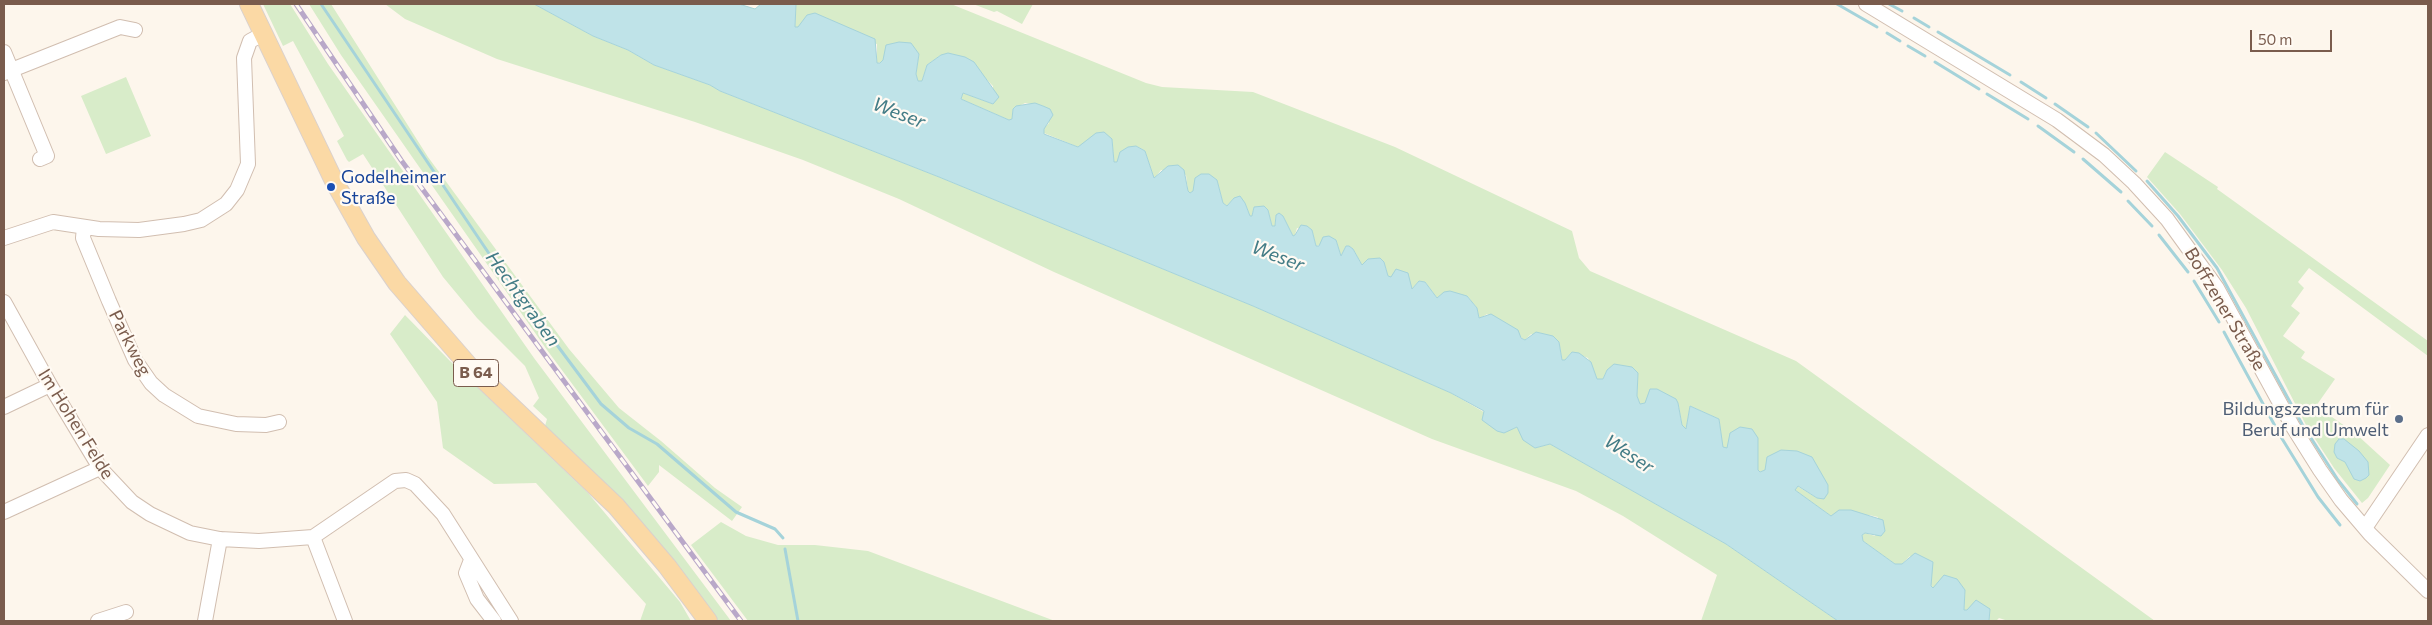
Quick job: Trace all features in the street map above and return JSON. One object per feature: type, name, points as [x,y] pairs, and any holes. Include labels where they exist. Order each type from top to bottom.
[{"type":"main road","name":"B 64","points":[[249,4],[334,182],[366,238],[397,283],[469,366],[616,506],[667,566],[708,621]]},
{"type":"street","name":"Boffzener Straße","points":[[1866,4],[2057,120],[2104,155],[2134,183],[2167,219],[2203,267],[2235,318],[2293,427],[2320,470],[2368,531],[2428,591]]},
{"type":"street","points":[[7,72],[120,27],[135,30]]},
{"type":"street","points":[[4,238],[53,222],[84,227],[139,230],[184,224],[201,220],[226,204],[238,190],[248,164],[244,58],[250,41],[263,34]]},
{"type":"street","points":[[4,52],[7,72],[47,156],[40,159]]},
{"type":"street","name":"Parkweg","points":[[84,227],[83,238],[135,360],[151,382],[164,395],[198,416],[236,424],[266,425],[279,422]]},
{"type":"street","name":"Im Hohen Felde","points":[[4,302],[50,385],[100,468],[132,502],[150,514],[190,533],[220,539],[259,541],[313,537]]},
{"type":"street","points":[[4,406],[50,385]]},
{"type":"street","points":[[2368,531],[2428,435]]},
{"type":"street","points":[[4,512],[100,468]]},
{"type":"street","points":[[345,621],[313,537],[395,481],[406,480],[415,484],[443,514],[511,621]]},
{"type":"street","points":[[205,621],[220,539]]},
{"type":"street","points":[[471,560],[466,573],[478,599],[494,621]]},
{"type":"street","points":[[98,621],[126,612]]},
{"type":"green space","points":[[263,4],[290,4],[328,64],[534,358],[731,621],[717,621],[621,499],[545,426],[547,419],[533,406],[539,398],[525,366],[477,318],[443,277],[363,154],[349,162],[347,160],[337,141],[344,136],[293,41],[283,46]]},
{"type":"green space","points":[[309,4],[331,4],[428,157],[569,349],[619,408],[661,441],[715,488],[742,507],[732,521],[659,465],[659,472],[648,486],[547,350],[341,55]]},
{"type":"green space","points":[[385,4],[534,4],[593,36],[628,50],[654,65],[710,85],[720,91],[939,177],[1253,306],[1451,393],[1513,429],[1517,427],[1535,448],[1550,444],[1726,544],[1838,621],[1701,621],[1717,575],[1623,516],[1576,491],[1432,439],[1054,272],[899,199],[803,160],[695,122],[497,59],[405,19]]},
{"type":"green space","points":[[796,4],[951,4],[1146,83],[1162,87],[1253,92],[1395,147],[1572,231],[1579,258],[1590,271],[1796,361],[2155,621],[2008,621],[1999,618],[1996,621],[1989,621],[1990,609],[1964,610],[1965,590],[1933,588],[1910,556],[1902,564],[1895,564],[1863,541],[1862,535],[1865,533],[1875,536],[1878,517],[1869,515],[1831,516],[1795,490],[1797,486],[1817,498],[1828,493],[1765,470],[1761,472],[1758,470],[1758,438],[1727,449],[1722,447],[1719,419],[1690,406],[1686,429],[1682,425],[1678,403],[1640,404],[1637,396],[1638,373],[1607,370],[1603,379],[1597,379],[1588,358],[1572,352],[1565,360],[1562,360],[1559,342],[1531,334],[1525,340],[1487,314],[1479,319],[1477,308],[1467,296],[1441,295],[1437,298],[1425,282],[1419,281],[1412,289],[1388,276],[1384,262],[1362,265],[1353,249],[1346,247],[1341,256],[1336,240],[1316,246],[1312,230],[1297,228],[1293,236],[1283,216],[1276,215],[1275,226],[1272,226],[1268,210],[1254,207],[1252,216],[1250,216],[1245,203],[1234,198],[1227,206],[1223,203],[1217,180],[1190,193],[1188,191],[1186,175],[1161,170],[1154,179],[1145,151],[1136,146],[1117,162],[1114,162],[1112,139],[1078,147],[1044,133],[1043,129],[1049,123],[1043,106],[1025,103],[1013,109],[1012,119],[1009,120],[961,99],[963,93],[993,104],[993,86],[974,63],[941,55],[927,65],[922,81],[918,81],[916,74],[919,54],[877,63],[877,44],[795,27]]},
{"type":"green space","points":[[973,4],[1033,4],[1022,24],[997,11],[994,12]]},
{"type":"green space","points":[[126,77],[151,136],[106,154],[81,96]]},
{"type":"green space","points":[[2165,152],[2218,187],[2217,189],[2428,341],[2428,356],[2309,268],[2298,282],[2304,288],[2291,306],[2300,313],[2283,336],[2305,352],[2301,358],[2335,379],[2316,406],[2355,433],[2390,465],[2368,498],[2362,503],[2334,468],[2306,425],[2246,308],[2222,270],[2180,214],[2147,177]]},
{"type":"green space","points":[[405,315],[450,361],[588,493],[680,602],[691,621],[640,621],[646,604],[536,483],[494,484],[443,448],[437,402],[390,334]]},
{"type":"green space","points":[[721,522],[746,536],[778,545],[815,545],[868,551],[1055,621],[748,621],[691,545]]},
{"type":"water","name":"Weser","points":[[534,4],[739,4],[755,9],[761,4],[796,4],[795,27],[798,27],[807,15],[815,13],[875,39],[877,63],[883,60],[886,45],[899,42],[911,43],[919,54],[916,74],[918,81],[922,81],[927,65],[941,55],[948,53],[965,57],[974,62],[999,97],[993,104],[963,93],[961,99],[1009,120],[1012,119],[1013,109],[1016,106],[1035,103],[1043,106],[1050,109],[1053,115],[1044,129],[1044,134],[1078,147],[1096,133],[1104,132],[1112,139],[1114,162],[1117,162],[1120,152],[1128,147],[1136,146],[1145,151],[1154,178],[1168,166],[1178,165],[1184,170],[1190,193],[1193,191],[1195,178],[1201,174],[1209,174],[1217,180],[1223,203],[1227,206],[1234,198],[1240,196],[1250,216],[1252,216],[1254,207],[1264,206],[1268,210],[1272,226],[1275,226],[1276,215],[1279,213],[1283,216],[1293,236],[1301,225],[1307,226],[1312,230],[1316,246],[1319,246],[1323,237],[1329,236],[1336,240],[1341,256],[1346,246],[1349,246],[1353,249],[1362,265],[1368,259],[1380,258],[1384,262],[1388,276],[1391,277],[1396,269],[1408,273],[1412,289],[1419,281],[1425,282],[1437,298],[1444,292],[1450,291],[1467,296],[1477,308],[1479,318],[1491,314],[1518,330],[1521,338],[1525,340],[1536,332],[1553,336],[1559,342],[1562,360],[1565,360],[1572,352],[1579,353],[1591,362],[1597,379],[1603,379],[1607,370],[1614,364],[1632,367],[1638,373],[1637,396],[1640,404],[1645,403],[1650,389],[1657,389],[1676,399],[1682,425],[1686,429],[1690,406],[1719,419],[1723,447],[1727,448],[1730,433],[1740,427],[1752,429],[1758,438],[1758,470],[1760,472],[1765,470],[1767,457],[1781,450],[1797,451],[1812,457],[1828,485],[1828,493],[1824,499],[1817,498],[1798,486],[1795,490],[1831,516],[1839,510],[1851,510],[1883,520],[1885,531],[1881,536],[1865,533],[1862,535],[1863,541],[1895,564],[1902,564],[1915,553],[1933,562],[1931,586],[1933,588],[1944,575],[1957,579],[1965,590],[1964,610],[1967,610],[1976,600],[1990,609],[1989,621],[1838,621],[1726,544],[1550,444],[1535,448],[1523,440],[1517,427],[1504,433],[1497,431],[1482,420],[1484,411],[1451,393],[1253,306],[939,177],[720,91],[710,85],[654,65],[628,50],[593,36]]},
{"type":"water","points":[[2339,439],[2344,439],[2359,451],[2368,462],[2369,475],[2366,478],[2360,481],[2354,479],[2345,462],[2337,458],[2334,452],[2335,444]]},
{"type":"waterway","name":"Hechtgraben","points":[[321,4],[492,258],[601,404],[629,428],[657,444],[736,512],[775,529],[783,538]]},
{"type":"waterway","points":[[1837,4],[1877,27]]},
{"type":"waterway","points":[[1889,4],[1902,11]]},
{"type":"waterway","points":[[1914,18],[1929,27]]},
{"type":"waterway","points":[[1938,32],[2010,75]]},
{"type":"waterway","points":[[1887,33],[1900,41]]},
{"type":"waterway","points":[[1908,46],[1925,56]]},
{"type":"waterway","points":[[1935,62],[1979,89]]},
{"type":"waterway","points":[[2021,82],[2046,98]]},
{"type":"waterway","points":[[1987,94],[2028,119]]},
{"type":"waterway","points":[[2055,104],[2088,127]]},
{"type":"waterway","points":[[2038,126],[2074,152]]},
{"type":"waterway","points":[[2096,133],[2136,171]]},
{"type":"waterway","points":[[2083,159],[2121,192]]},
{"type":"waterway","points":[[2147,181],[2178,216],[2217,268],[2302,424],[2338,480],[2357,504]]},
{"type":"waterway","points":[[2128,201],[2152,226]]},
{"type":"waterway","points":[[2159,235],[2188,272]]},
{"type":"waterway","points":[[2194,281],[2219,322]]},
{"type":"waterway","points":[[2224,332],[2281,437],[2318,497],[2340,525]]},
{"type":"waterway","name":"Hechtgraben","points":[[785,549],[798,621]]},
{"type":"railway","points":[[296,4],[401,160],[741,621]]},
{"type":"place","name":"Godelheimer Straße","points":[[331,187]]},
{"type":"place","name":"Bildungszentrum für Beruf und Umwelt","points":[[2399,419]]}]
